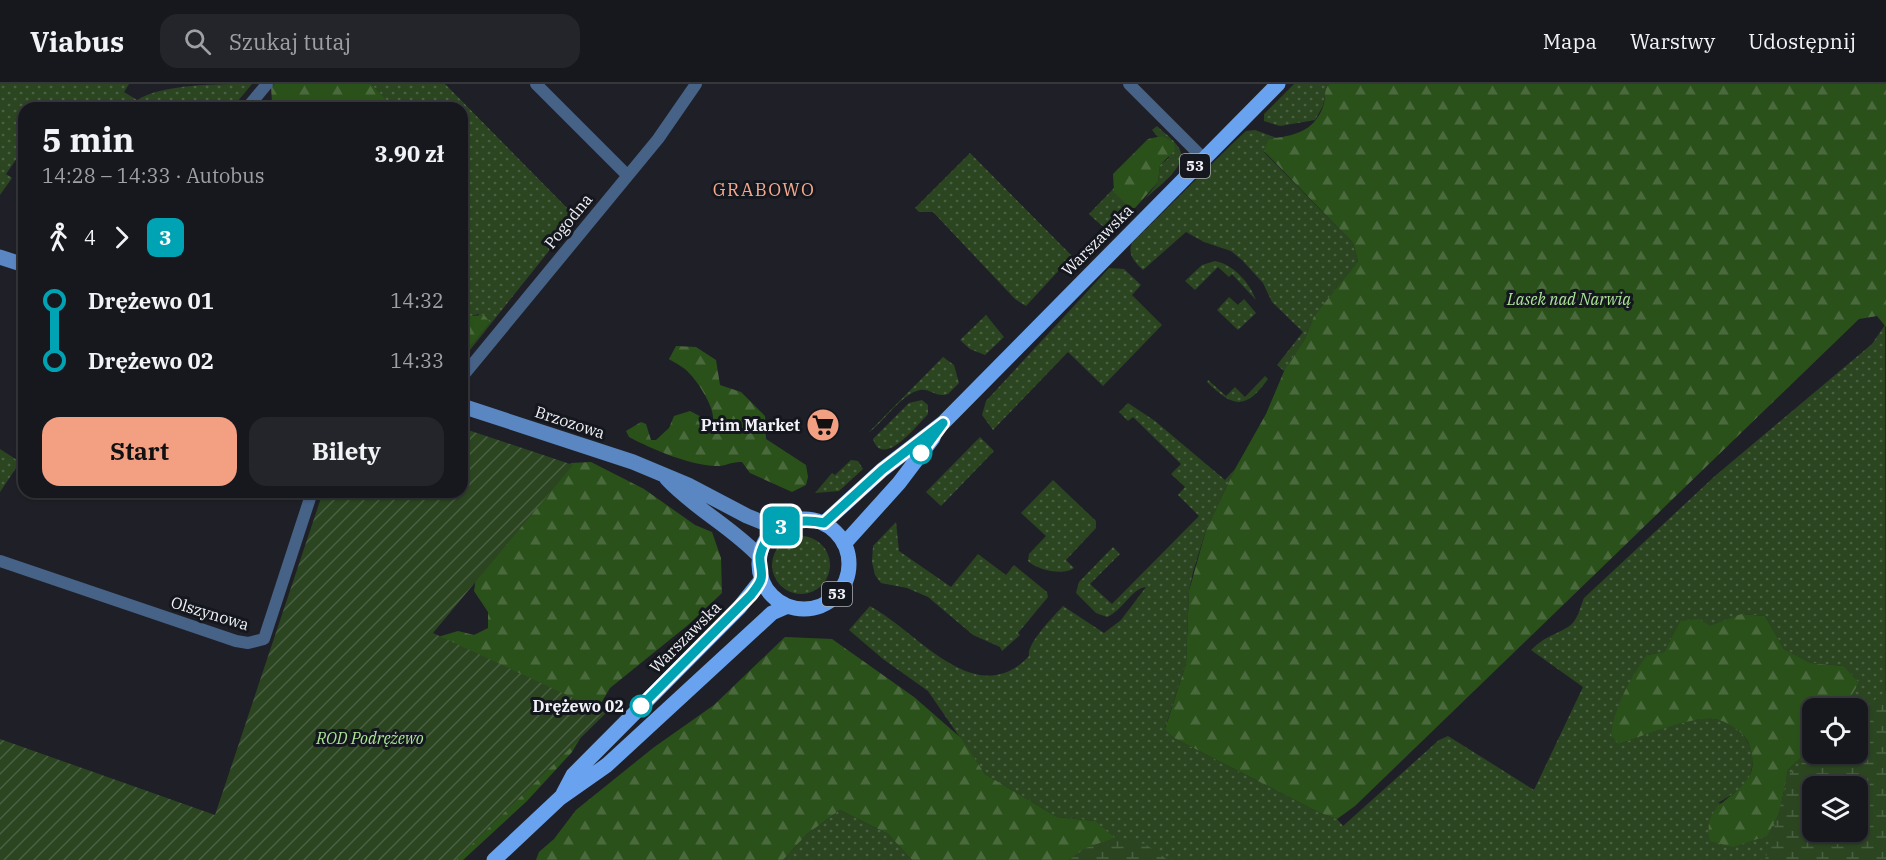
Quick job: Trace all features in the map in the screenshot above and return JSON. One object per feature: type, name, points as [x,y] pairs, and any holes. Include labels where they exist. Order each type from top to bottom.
[{"type":"main road","name":"Warszawska","points":[[824,523],[882,470],[943,423],[1278,84]]},
{"type":"main road","points":[[0,257],[18,263]]},
{"type":"main road","name":"Brzozowa","points":[[468,408],[600,450],[688,485],[747,516],[767,524],[783,525]]},
{"type":"main road","name":"Warszawska","points":[[844,544],[899,483],[943,423]]},
{"type":"main road","name":"Brzozowa","points":[[665,477],[681,494],[736,534],[760,557]]},
{"type":"main road","points":[[789,606],[773,597],[762,579],[760,557],[769,536],[783,525],[802,520],[824,523],[844,544]]},
{"type":"main road","name":"53","points":[[789,606],[802,609],[816,607],[827,602],[840,591],[846,580],[849,564],[844,544]]},
{"type":"main road","name":"Warszawska","points":[[560,798],[573,775],[739,608],[762,579]]},
{"type":"main road","name":"Warszawska","points":[[494,860],[560,798],[607,765],[772,613],[789,606]]},
{"type":"street","points":[[252,102],[267,84]]},
{"type":"street","points":[[536,84],[627,175]]},
{"type":"street","name":"Pogodna","points":[[468,370],[658,139],[696,84]]},
{"type":"street","points":[[1129,84],[1203,158]]},
{"type":"street","name":"Olszynowa","points":[[0,561],[236,641],[256,642],[264,639],[310,498]]},
{"type":"green space","points":[[0,84],[129,84],[124,92],[137,100],[176,88],[252,84],[237,102],[18,102],[18,157],[6,174],[12,178],[0,195]]},
{"type":"green space","points":[[274,84],[371,84],[388,102],[272,102],[271,87]]},
{"type":"green space","points":[[371,84],[445,84],[463,102],[388,102]]},
{"type":"green space","points":[[1294,84],[1329,84],[1326,88],[1323,106],[1315,120],[1280,126],[1264,121],[1264,114]]},
{"type":"green space","name":"Lasek nad Narwią","points":[[1329,84],[1886,84],[1886,327],[1877,316],[1859,319],[1355,806],[1337,819],[1320,813],[1174,738],[1165,729],[1186,664],[1189,591],[1206,530],[1235,469],[1266,414],[1285,369],[1305,339],[1314,316],[1358,261],[1353,243],[1264,151],[1268,139],[1301,132],[1314,123],[1323,107]]},
{"type":"green space","points":[[468,107],[576,217],[468,352],[479,314],[468,315]]},
{"type":"green space","points":[[1157,126],[1176,143],[1181,157],[1175,170],[1163,184],[1145,199],[1158,182],[1160,165],[1169,158],[1162,136],[1158,137],[1152,130]]},
{"type":"green space","points":[[1255,130],[1277,138],[1268,139],[1264,152],[1353,243],[1358,261],[1314,316],[1305,339],[1284,371],[1277,365],[1303,332],[1272,302],[1263,283],[1231,251],[1204,242],[1186,232],[1143,270],[1130,251],[1132,243],[1232,144],[1246,131]]},
{"type":"green space","points":[[1162,136],[1174,143],[1175,150],[1160,165],[1158,182],[1135,208],[1130,208],[1114,192],[1113,174],[1148,139]]},
{"type":"green space","points":[[970,153],[1072,256],[1026,306],[1015,299],[933,212],[919,212],[915,208]]},
{"type":"green space","points":[[1114,188],[1130,208],[1135,208],[1117,226],[1108,228],[1089,214]]},
{"type":"green space","points":[[1215,261],[1228,266],[1240,275],[1256,300],[1232,274],[1229,277],[1218,267],[1195,290],[1185,281],[1202,265]]},
{"type":"green space","points":[[1109,268],[1124,269],[1141,285],[1132,295],[1162,325],[1103,386],[1068,352],[993,430],[982,415],[986,401]]},
{"type":"green space","points":[[1229,297],[1238,305],[1244,299],[1256,313],[1238,330],[1217,310]]},
{"type":"green space","points":[[468,315],[484,315],[490,322],[468,349]]},
{"type":"green space","points":[[986,315],[1004,337],[985,355],[970,349],[960,340]]},
{"type":"green space","points":[[1885,325],[1886,860],[1069,860],[1086,848],[1095,821],[1057,817],[985,774],[928,691],[883,659],[849,630],[870,606],[947,662],[968,672],[988,676],[1009,671],[1029,656],[1029,651],[1036,638],[1063,606],[1104,633],[1121,620],[1146,587],[1136,591],[1107,617],[1096,613],[1076,593],[1079,582],[1113,547],[1120,554],[1090,584],[1112,604],[1199,516],[1178,495],[1185,487],[1171,474],[1181,464],[1133,417],[1128,421],[1119,412],[1128,403],[1155,421],[1225,480],[1235,469],[1206,530],[1193,572],[1189,591],[1186,664],[1165,728],[1174,738],[1320,813],[1337,819],[1343,826],[1439,740],[1448,736],[1534,790],[1583,687],[1531,650],[1571,624],[1584,598],[1715,476],[1872,344]],"holes":[[[1741,614],[1765,616],[1784,649],[1811,663],[1844,666],[1859,683],[1850,698],[1868,698],[1868,764],[1802,764],[1802,757],[1788,770],[1780,811],[1718,803],[1746,782],[1753,762],[1745,737],[1723,721],[1694,720],[1619,744],[1647,655],[1664,652],[1680,621],[1710,627]]]},
{"type":"green space","points":[[676,346],[696,347],[716,360],[720,385],[741,392],[765,416],[766,439],[806,465],[808,477],[806,485],[792,492],[750,473],[742,462],[718,466],[704,465],[660,451],[629,437],[626,431],[641,422],[646,424],[651,440],[656,440],[669,428],[674,416],[690,411],[709,421],[713,420],[709,402],[697,382],[685,369],[669,359]]},
{"type":"green space","points":[[943,357],[954,365],[959,383],[944,395],[927,390],[913,392],[868,433]]},
{"type":"green space","points":[[1265,376],[1268,379],[1260,389],[1245,401],[1239,402],[1224,397],[1207,382],[1208,380],[1226,396],[1235,387],[1245,397]]},
{"type":"green space","points":[[922,400],[928,405],[928,414],[917,426],[892,447],[884,450],[878,447],[873,439],[909,403]]},
{"type":"green space","name":"ROD Podrężewo","points":[[468,430],[573,465],[433,633],[606,713],[456,860],[0,860],[0,739],[215,815],[321,498],[468,498]]},
{"type":"green space","points":[[980,437],[994,451],[941,506],[926,492]]},
{"type":"green space","points":[[0,449],[18,461],[18,465],[0,492]]},
{"type":"green space","points":[[851,460],[858,461],[863,469],[839,491],[815,493],[832,473],[835,475]]},
{"type":"green space","points":[[591,462],[644,489],[695,525],[712,532],[721,558],[722,593],[688,625],[610,688],[572,752],[527,801],[463,860],[432,860],[438,637],[458,631],[474,635],[488,628],[488,612],[474,591],[477,570],[571,463]]},
{"type":"green space","points":[[1053,480],[1096,521],[1096,528],[1066,560],[1074,568],[1064,572],[1044,569],[1028,561],[1029,554],[1046,536],[1021,513]]},
{"type":"green space","points":[[896,522],[899,551],[951,587],[978,554],[1006,575],[1014,565],[1047,592],[1048,597],[1018,633],[1020,635],[1002,651],[1000,647],[973,635],[928,597],[907,588],[881,583],[875,575],[872,562],[873,546]]},
{"type":"green space","points":[[801,536],[812,538],[825,549],[830,565],[828,576],[817,589],[801,594],[790,592],[777,581],[772,565],[774,554],[785,541]]},
{"type":"green space","points":[[1741,614],[1765,616],[1784,649],[1811,663],[1844,666],[1859,683],[1850,698],[1802,698],[1802,757],[1788,770],[1780,811],[1767,836],[1732,847],[1710,841],[1709,828],[1710,818],[1715,810],[1744,784],[1752,771],[1750,748],[1741,733],[1723,721],[1704,719],[1666,728],[1619,744],[1611,735],[1624,693],[1647,655],[1664,652],[1680,621],[1699,619],[1710,626]]},
{"type":"green space","points":[[785,637],[832,639],[914,697],[961,738],[985,774],[1057,817],[1095,821],[1115,838],[1086,848],[1069,860],[912,860],[888,834],[840,810],[807,834],[783,860],[536,860],[539,852],[554,839],[576,810],[653,748],[714,705]]},
{"type":"green space","points":[[1886,691],[1886,860],[1765,860],[1790,773],[1802,763],[1868,764],[1868,705]]},
{"type":"green space","points":[[840,810],[888,834],[912,860],[783,860],[807,834]]},
{"type":"green space","points":[[1115,838],[1145,844],[1168,860],[1069,860],[1086,848]]},
{"type":"bus line","name":"3","points":[[641,706],[751,595],[762,579],[759,567],[764,544],[775,530],[794,521],[809,520],[824,523],[882,470],[943,423],[921,453]]},
{"type":"place","name":"Prim Market","points":[[823,425]]},
{"type":"place","name":"Drężewo 02","points":[[641,706]]},
{"type":"district","name":"GRABOWO","points":[[764,190]]}]
